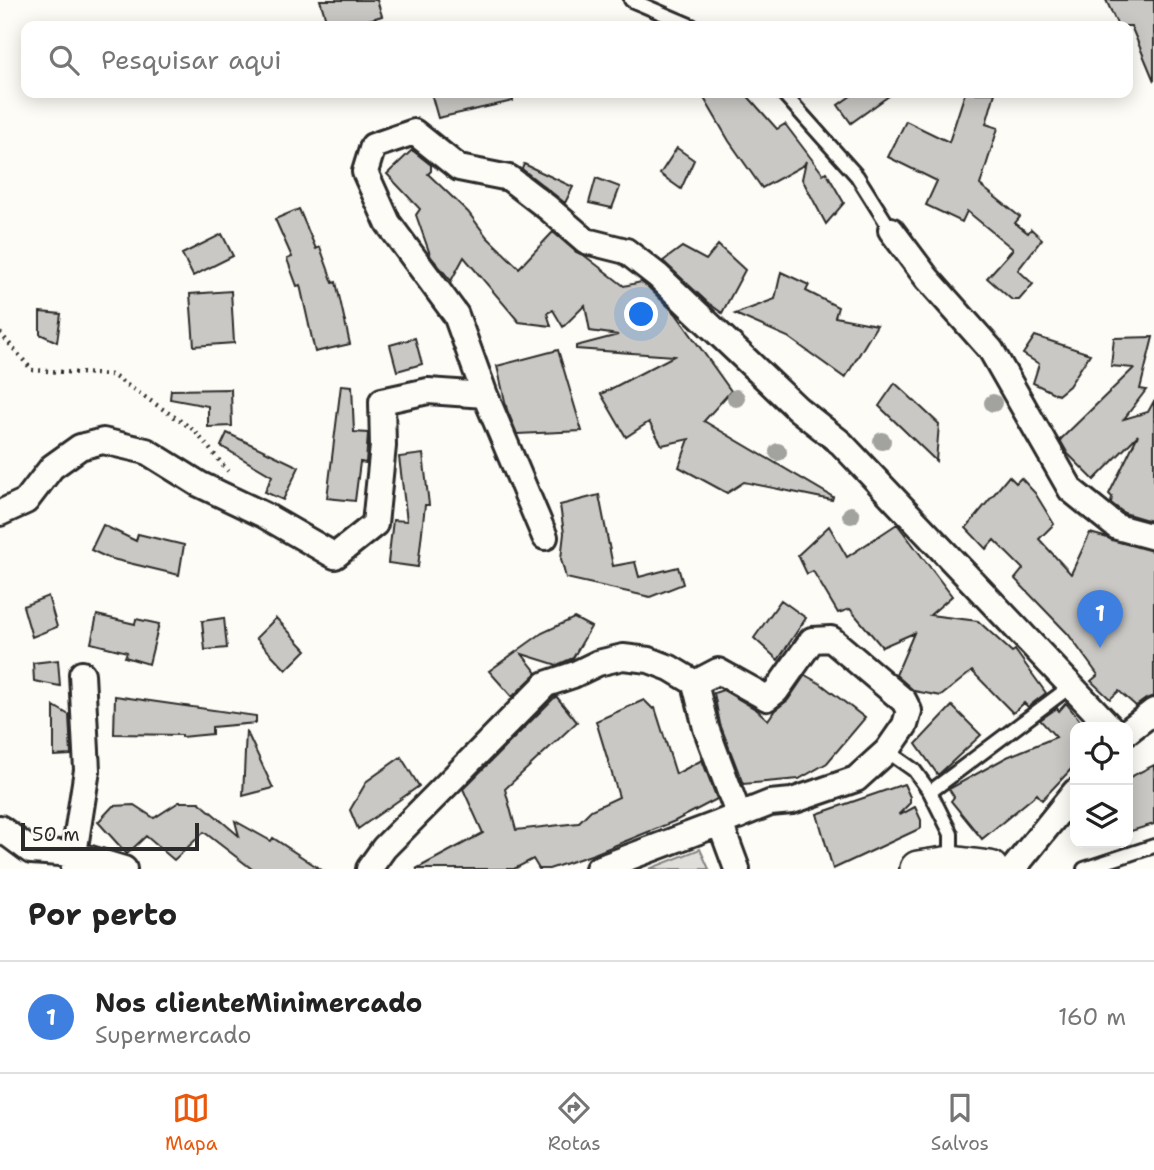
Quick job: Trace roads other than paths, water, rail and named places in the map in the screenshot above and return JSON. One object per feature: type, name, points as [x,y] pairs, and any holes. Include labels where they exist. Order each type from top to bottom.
[{"type":"street","points":[[545,537],[485,395],[456,316],[388,223],[365,172],[373,146],[414,132],[459,168],[509,178],[586,242],[626,251],[658,276],[798,409],[841,443],[1105,722]]},
{"type":"street","points":[[891,230],[927,278],[991,350],[1071,490],[1117,527],[1154,537]]},
{"type":"street","points":[[0,513],[26,501],[52,467],[80,447],[103,441],[146,451],[199,484],[264,515],[335,556],[375,524],[383,446],[382,401],[428,391],[485,395]]},
{"type":"street","points":[[598,869],[770,803],[792,801],[856,779],[887,751],[905,725],[909,711],[904,701],[831,639],[813,640],[776,691],[767,698],[718,671],[695,684]]},
{"type":"street","points":[[369,869],[384,848],[546,684],[598,663],[623,657],[649,660],[670,668],[695,684],[730,820],[737,869]]},
{"type":"street","points":[[74,861],[87,770],[82,674]]},
{"type":"street","points":[[1133,727],[1154,711]]},
{"type":"street","points":[[1013,869],[1070,798]]},
{"type":"street","points":[[0,828],[31,850],[74,861],[124,869]]},
{"type":"street","points":[[935,867],[990,869]]},
{"type":"lane","points":[[631,0],[680,21]]},
{"type":"lane","points":[[787,98],[857,176],[891,230]]},
{"type":"lane","points":[[930,792],[1071,685]]},
{"type":"lane","points":[[887,751],[914,770],[930,792],[951,834],[935,867]]},
{"type":"lane","points":[[1084,869],[1154,846]]},
{"type":"place","name":"Nos clienteMinimercado","points":[[1100,648]]}]
